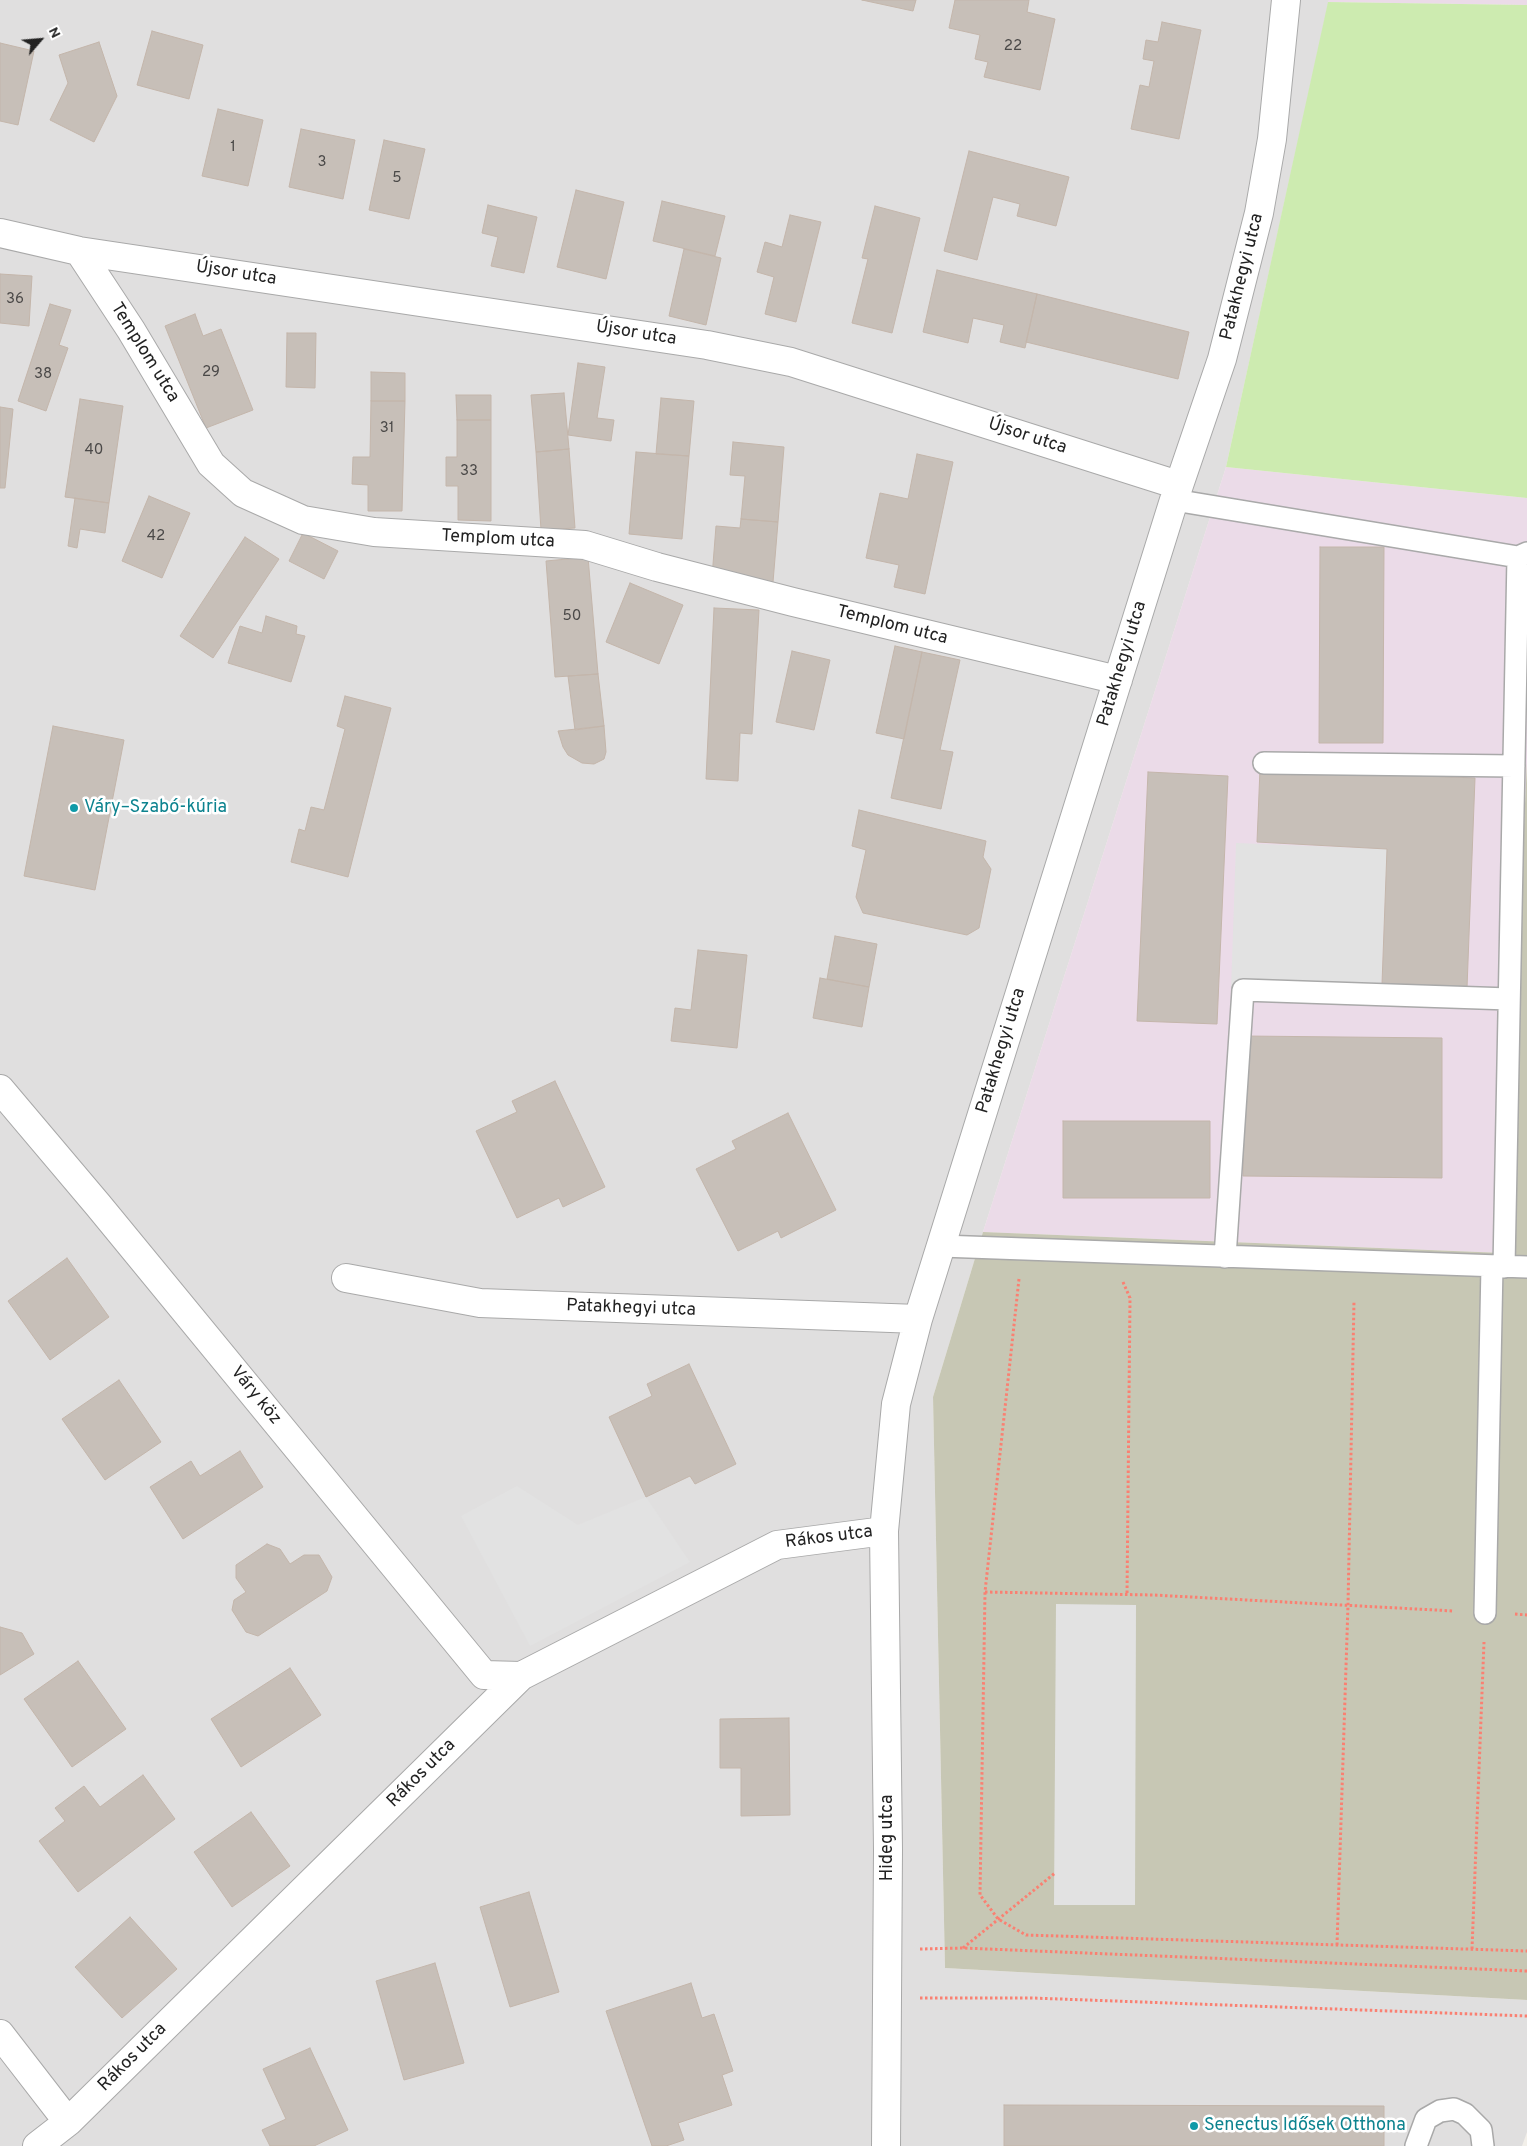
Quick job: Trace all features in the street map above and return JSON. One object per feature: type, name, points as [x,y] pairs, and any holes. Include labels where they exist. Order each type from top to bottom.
[{"type":"street","name":"Patakhegyi utca","points":[[884,1531],[896,1404],[918,1319],[1176,493],[1222,359],[1259,213],[1272,139],[1286,0]]},
{"type":"street","points":[[0,233],[79,251]]},
{"type":"street","name":"Újsor utca","points":[[79,251],[707,345],[791,362],[1176,493]]},
{"type":"street","name":"Templom utca","points":[[79,251],[131,330],[211,464],[243,494],[303,520],[374,532],[585,545],[657,567],[793,602],[1118,680]]},
{"type":"street","name":"Váry köz","points":[[0,1090],[98,1205],[484,1675],[521,1676]]},
{"type":"street","name":"Patakhegyi utca","points":[[346,1278],[480,1303],[918,1319]]},
{"type":"street","name":"Rákos utca","points":[[37,2146],[68,2122],[521,1676],[777,1545],[884,1531]]},
{"type":"street","name":"Hideg utca","points":[[884,1531],[888,1850],[886,2146]]},
{"type":"street","points":[[0,2034],[68,2122]]},
{"type":"lane","points":[[1176,493],[1523,555],[1514,766],[1509,999],[1485,1612]]},
{"type":"lane","points":[[1264,763],[1514,766]]},
{"type":"lane","points":[[1225,1257],[1243,990],[1509,999]]},
{"type":"lane","points":[[941,1246],[1527,1268]]},
{"type":"lane","points":[[1416,2146],[1426,2119],[1440,2111],[1454,2109],[1465,2114],[1478,2126],[1481,2130],[1483,2146]]},
{"type":"path","points":[[1022,1249],[985,1592],[980,1894],[998,1919],[1026,1935],[1527,1951]]},
{"type":"path","points":[[1111,1252],[1130,1298],[1127,1595]]},
{"type":"path","points":[[1337,1945],[1348,1605],[1354,1301]]},
{"type":"path","points":[[985,1592],[1127,1595],[1527,1615]]},
{"type":"path","points":[[1472,1949],[1485,1612]]},
{"type":"path","points":[[963,1948],[1055,1873]]},
{"type":"path","points":[[887,1949],[963,1948],[1527,1971]]},
{"type":"path","points":[[886,1998],[1032,1998],[1527,2016]]},
{"type":"shaded area","points":[[0,0],[1329,0],[1226,467],[983,1232],[933,1397],[945,1968],[1527,2000],[1527,2132],[1522,2146],[0,2146]]},
{"type":"shaded area","points":[[1329,0],[1527,0],[1527,5],[1328,2]]},
{"type":"shaded area","points":[[1226,467],[1527,498],[1527,763],[1503,1253],[983,1232]]},
{"type":"shaded area","points":[[1527,763],[1527,2000],[945,1968],[933,1397],[983,1232],[1503,1253]]},
{"type":"shaded area","points":[[1236,843],[1387,849],[1381,996],[1231,990]]},
{"type":"shaded area","points":[[517,1486],[578,1525],[646,1497],[690,1562],[530,1646],[461,1516]]},
{"type":"shaded area","points":[[1056,1604],[1136,1605],[1135,1905],[1054,1905]]},
{"type":"green space","points":[[1328,2],[1527,5],[1527,498],[1226,467]]},
{"type":"building","points":[[862,0],[916,0],[913,11]]},
{"type":"building","points":[[955,0],[1029,0],[1027,12],[1055,19],[1040,90],[984,77],[988,62],[975,59],[980,35],[949,28]]},
{"type":"building","points":[[1162,22],[1201,30],[1179,139],[1131,129],[1140,85],[1149,87],[1154,61],[1143,59],[1146,40],[1158,42]]},
{"type":"building","points":[[152,31],[203,45],[189,99],[137,85]]},
{"type":"building","points":[[99,42],[117,96],[94,142],[50,120],[68,83],[59,55]]},
{"type":"building","points":[[0,43],[34,51],[18,125],[0,121]]},
{"type":"building","points":[[218,109],[263,120],[248,186],[202,176]]},
{"type":"building","points":[[301,129],[355,140],[343,199],[289,187]]},
{"type":"building","points":[[384,140],[425,149],[409,219],[369,210]]},
{"type":"building","points":[[969,151],[1069,177],[1056,226],[1017,216],[1020,204],[993,197],[977,260],[944,251]]},
{"type":"building","points":[[576,190],[624,202],[606,279],[557,267]]},
{"type":"building","points":[[662,201],[725,216],[715,256],[653,241]]},
{"type":"building","points":[[488,205],[537,217],[524,273],[491,266],[498,237],[482,233]]},
{"type":"building","points":[[875,206],[920,218],[892,333],[852,323],[868,259],[862,258]]},
{"type":"building","points":[[790,215],[821,222],[796,322],[765,314],[774,277],[757,272],[765,242],[782,247]]},
{"type":"building","points":[[684,249],[721,258],[706,325],[669,316]]},
{"type":"building","points":[[937,270],[1037,294],[1025,348],[1000,342],[1004,325],[973,318],[968,343],[923,332]]},
{"type":"building","points":[[0,274],[32,276],[29,326],[0,323]]},
{"type":"building","points":[[1037,294],[1189,332],[1178,379],[1026,342]]},
{"type":"building","points":[[50,304],[71,310],[59,345],[68,348],[46,411],[18,401]]},
{"type":"building","points":[[195,314],[203,336],[221,329],[253,410],[206,428],[165,326]]},
{"type":"building","points":[[287,333],[316,333],[315,388],[286,387]]},
{"type":"building","points":[[578,363],[605,367],[597,418],[614,420],[611,441],[568,435]]},
{"type":"building","points":[[371,372],[405,373],[405,401],[371,401]]},
{"type":"building","points":[[564,393],[569,449],[536,452],[531,395]]},
{"type":"building","points":[[456,395],[491,395],[491,420],[457,420]]},
{"type":"building","points":[[661,398],[694,401],[689,456],[656,454]]},
{"type":"building","points":[[80,399],[123,406],[109,503],[65,497]]},
{"type":"building","points":[[371,401],[405,401],[402,511],[368,511],[368,485],[352,484],[353,457],[370,457]]},
{"type":"building","points":[[0,407],[13,409],[5,488],[0,488]]},
{"type":"building","points":[[457,420],[491,420],[491,521],[458,520],[458,486],[446,486],[446,457],[457,457]]},
{"type":"building","points":[[733,442],[784,447],[778,522],[741,519],[745,476],[730,475]]},
{"type":"building","points":[[569,449],[575,528],[541,530],[536,452]]},
{"type":"building","points":[[636,452],[689,456],[682,539],[629,534]]},
{"type":"building","points":[[917,454],[953,462],[925,594],[894,587],[899,565],[866,558],[880,493],[908,499]]},
{"type":"building","points":[[149,496],[190,513],[162,578],[122,561]]},
{"type":"building","points":[[75,498],[109,503],[105,533],[80,529],[77,548],[68,546]]},
{"type":"building","points":[[741,519],[778,522],[773,582],[712,577],[716,526],[740,528]]},
{"type":"building","points":[[303,533],[338,551],[324,579],[289,561]]},
{"type":"building","points":[[245,537],[279,559],[213,658],[180,636]]},
{"type":"building","points":[[1320,547],[1384,547],[1383,743],[1319,743]]},
{"type":"building","points":[[588,557],[598,674],[555,677],[546,561]]},
{"type":"building","points":[[630,583],[683,605],[659,664],[606,642]]},
{"type":"building","points":[[714,608],[759,610],[752,734],[740,733],[738,781],[706,779]]},
{"type":"building","points":[[266,616],[297,626],[296,634],[305,636],[291,682],[228,663],[240,626],[262,633]]},
{"type":"building","points":[[895,646],[922,652],[904,739],[876,733]]},
{"type":"building","points":[[792,651],[830,660],[814,730],[776,722]]},
{"type":"building","points":[[922,652],[960,660],[940,750],[953,752],[941,809],[891,798]]},
{"type":"building","points":[[598,674],[604,726],[575,730],[568,676]]},
{"type":"building","points":[[345,696],[391,708],[348,877],[291,862],[299,829],[305,831],[311,807],[324,810],[345,729],[337,726]]},
{"type":"building","name":"Váry–Szabó-kúria","points":[[53,726],[124,740],[95,890],[24,876]]},
{"type":"building","points":[[604,726],[606,752],[604,759],[594,764],[582,763],[568,755],[563,747],[558,731]]},
{"type":"building","points":[[1260,769],[1475,778],[1467,988],[1382,984],[1387,849],[1257,842]]},
{"type":"building","points":[[1148,772],[1228,776],[1217,1024],[1137,1021]]},
{"type":"building","points":[[859,810],[986,841],[983,857],[991,869],[979,928],[967,935],[863,913],[856,897],[866,850],[852,846]]},
{"type":"building","points":[[835,936],[877,944],[869,987],[827,979]]},
{"type":"building","points":[[698,950],[747,955],[737,1048],[671,1041],[675,1008],[691,1010]]},
{"type":"building","points":[[820,978],[869,987],[862,1027],[813,1018]]},
{"type":"building","points":[[1243,1036],[1442,1038],[1442,1178],[1243,1176]]},
{"type":"building","points":[[555,1081],[605,1187],[563,1207],[559,1198],[517,1218],[476,1131],[517,1112],[512,1101]]},
{"type":"building","points":[[788,1113],[836,1210],[781,1238],[778,1231],[738,1251],[696,1169],[736,1149],[732,1141]]},
{"type":"building","points":[[1063,1121],[1210,1121],[1210,1198],[1063,1198]]},
{"type":"building","points":[[67,1258],[109,1317],[50,1360],[8,1301]]},
{"type":"building","points":[[689,1364],[736,1464],[695,1484],[690,1476],[646,1497],[609,1417],[652,1396],[647,1384]]},
{"type":"building","points":[[119,1380],[161,1442],[105,1480],[62,1419]]},
{"type":"building","points":[[240,1451],[263,1487],[183,1539],[150,1487],[191,1461],[200,1476]]},
{"type":"building","points":[[267,1544],[280,1549],[290,1564],[304,1555],[319,1555],[332,1577],[327,1591],[258,1636],[246,1632],[232,1610],[234,1600],[246,1592],[236,1578],[236,1565]]},
{"type":"building","points":[[0,1627],[22,1633],[34,1654],[0,1675]]},
{"type":"building","points":[[78,1661],[126,1729],[72,1767],[24,1699]]},
{"type":"building","points":[[290,1668],[321,1715],[241,1767],[211,1719]]},
{"type":"building","points":[[789,1718],[790,1815],[741,1816],[741,1768],[720,1768],[720,1719]]},
{"type":"building","points":[[143,1775],[175,1819],[78,1892],[39,1841],[65,1821],[55,1808],[84,1786],[100,1807]]},
{"type":"building","points":[[251,1812],[290,1866],[232,1907],[194,1852]]},
{"type":"building","points":[[529,1892],[559,1992],[510,2007],[480,1907]]},
{"type":"building","points":[[130,1917],[177,1969],[122,2018],[75,1967]]},
{"type":"building","points":[[435,1963],[464,2063],[404,2080],[376,1981]]},
{"type":"building","points":[[691,1983],[702,2018],[714,2014],[733,2071],[722,2075],[732,2105],[678,2123],[684,2140],[666,2146],[652,2146],[606,2011]]},
{"type":"building","points":[[310,2048],[348,2130],[314,2146],[270,2146],[262,2130],[286,2119],[263,2069]]},
{"type":"building","name":"Senectus Idősek Otthona","points":[[1004,2105],[1384,2106],[1384,2146],[1004,2146]]},
{"type":"place","name":"Váry–Szabó-kúria","points":[[74,808]]},
{"type":"place","name":"Senectus Idősek Otthona","points":[[1194,2126]]}]
